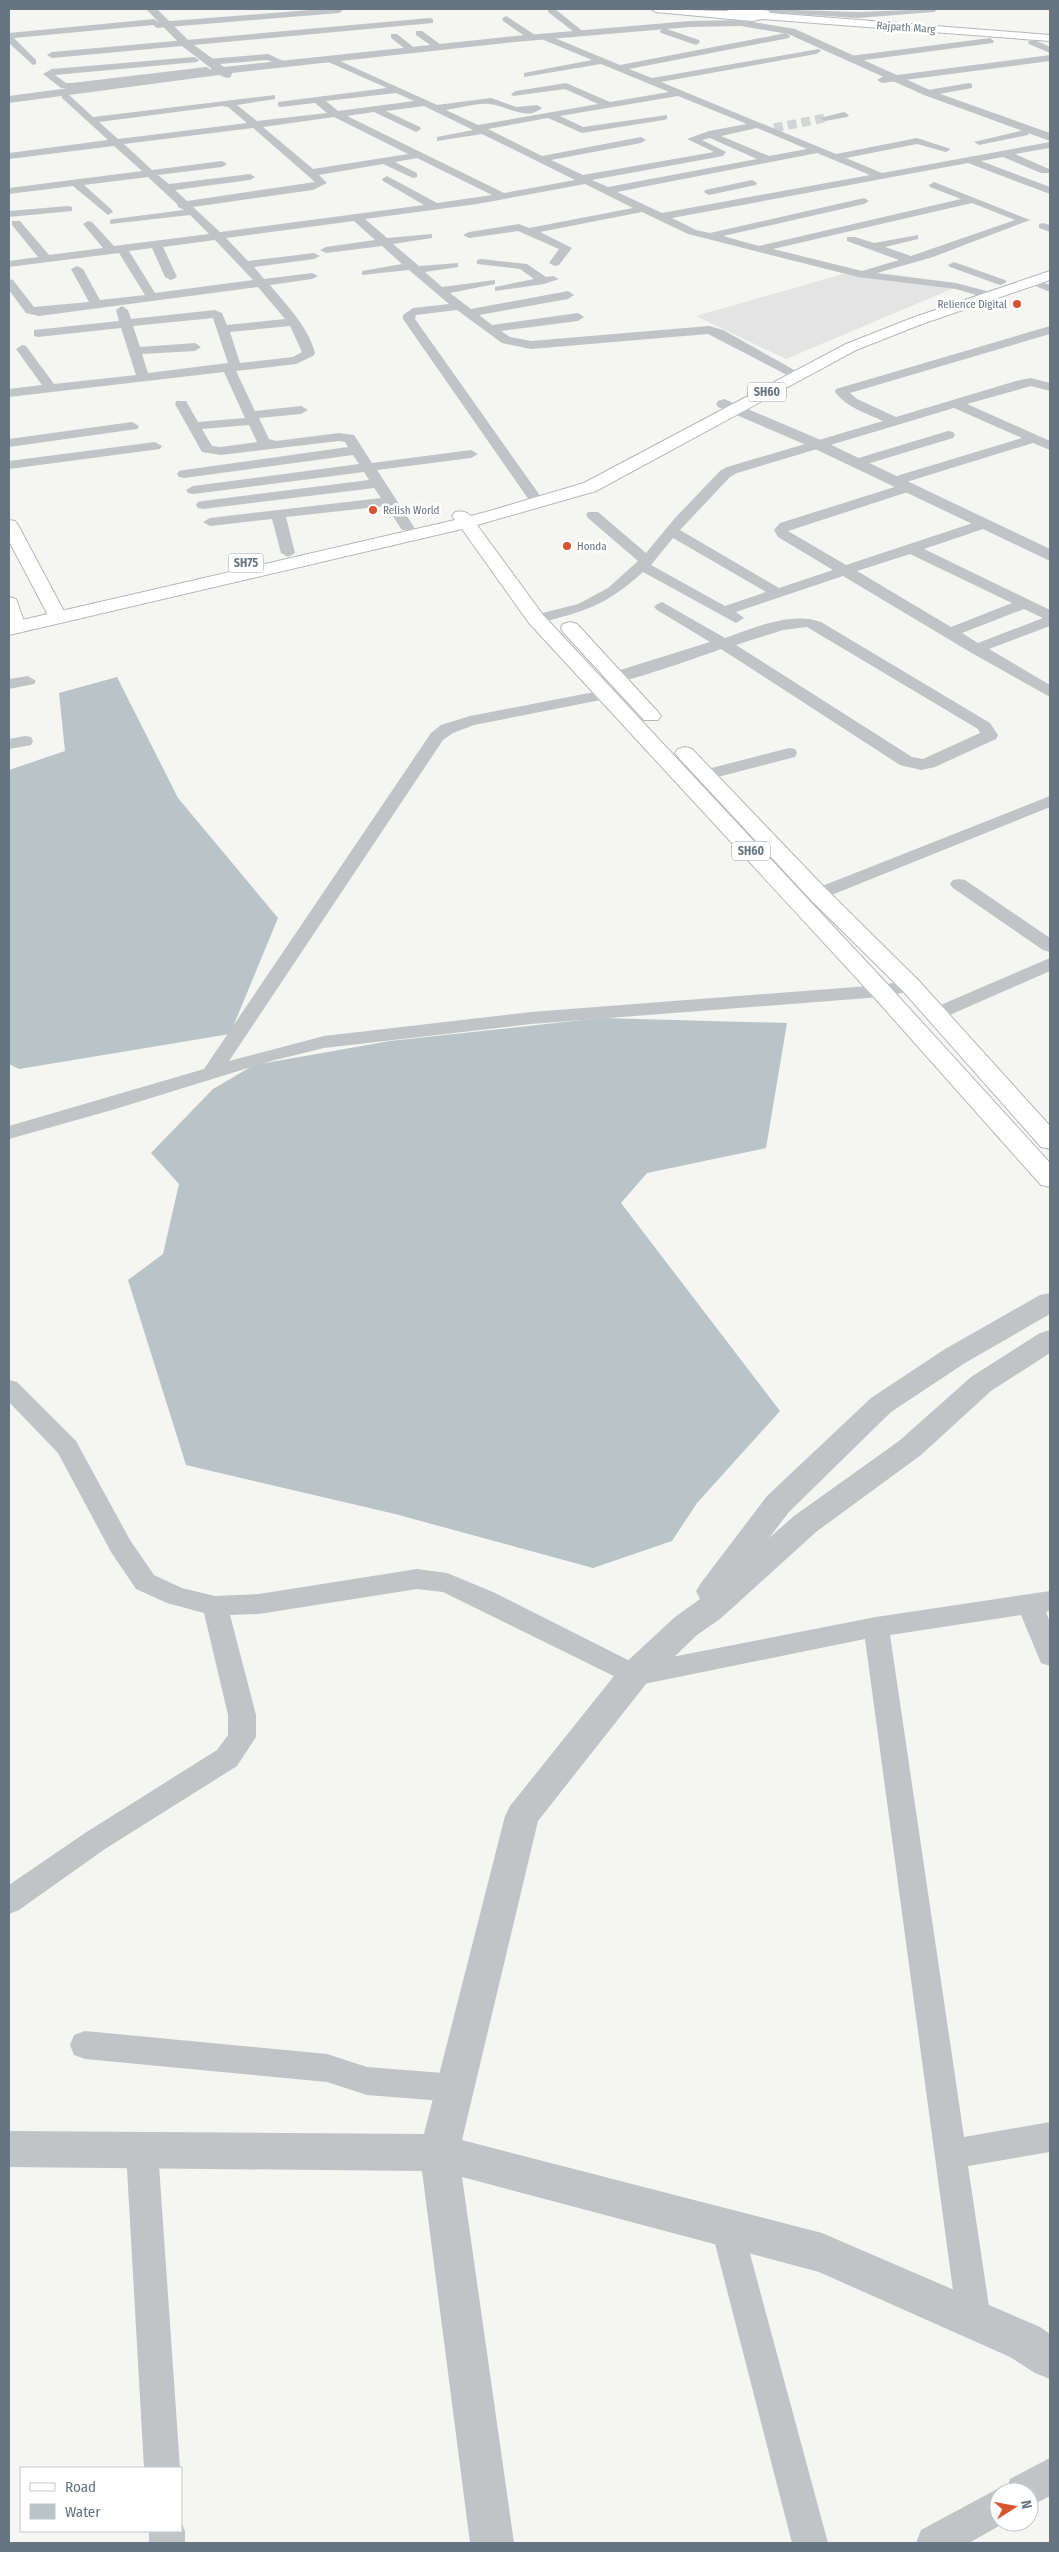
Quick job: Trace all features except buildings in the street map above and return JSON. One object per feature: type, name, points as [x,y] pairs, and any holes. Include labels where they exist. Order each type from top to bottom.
[{"type":"main road","points":[[656,9],[737,19],[764,13]]},
{"type":"main road","points":[[706,9],[737,19]]},
{"type":"main road","points":[[737,19],[752,9],[764,13]]},
{"type":"main road","name":"Rajpath Marg","points":[[764,13],[1050,36]]},
{"type":"main road","name":"SH60","points":[[983,293],[1001,282],[1050,267]]},
{"type":"main road","name":"SH60","points":[[475,517],[548,502],[590,486],[792,372],[983,293],[1050,275]]},
{"type":"main road","name":"SH60","points":[[475,517],[582,479],[730,407]]},
{"type":"main road","name":"SH60","points":[[475,517],[547,617],[1050,1179]]},
{"type":"main road","name":"SH75","points":[[56,612],[288,553],[407,527],[475,517]]},
{"type":"main road","name":"SH75","points":[[11,618],[56,612],[198,583],[475,517]]},
{"type":"main road","points":[[9,525],[56,612]]},
{"type":"main road","name":"SH60","points":[[610,687],[706,775],[818,894],[911,986],[1050,1141]]},
{"type":"street","points":[[148,9],[166,9]]},
{"type":"street","points":[[148,9],[160,24],[215,71]]},
{"type":"street","points":[[866,9],[876,14]]},
{"type":"street","points":[[764,13],[824,11],[876,14],[934,9]]},
{"type":"street","points":[[42,45],[160,24],[339,10]]},
{"type":"street","points":[[551,10],[581,33]]},
{"type":"street","points":[[419,13],[440,28]]},
{"type":"street","points":[[506,19],[541,38],[881,176]]},
{"type":"street","points":[[182,44],[194,60],[215,71],[332,61],[581,33],[737,19],[791,31],[928,93],[1050,137]]},
{"type":"street","points":[[9,102],[65,96],[215,71],[332,61],[439,47],[541,38],[664,31],[737,19],[786,36],[882,80],[1050,143]]},
{"type":"street","points":[[9,37],[42,45],[112,50],[430,21]]},
{"type":"street","points":[[664,31],[696,42]]},
{"type":"street","points":[[419,33],[439,47]]},
{"type":"street","points":[[930,34],[996,65]]},
{"type":"street","points":[[394,36],[412,50]]},
{"type":"street","points":[[617,68],[786,36]]},
{"type":"street","points":[[9,37],[33,62]]},
{"type":"street","points":[[850,59],[990,41]]},
{"type":"street","points":[[1032,42],[1050,50]]},
{"type":"street","points":[[42,45],[66,71]]},
{"type":"street","points":[[112,50],[119,60]]},
{"type":"street","points":[[650,81],[816,51]]},
{"type":"street","points":[[526,75],[618,56]]},
{"type":"street","points":[[194,60],[48,74],[67,86],[192,86],[215,71],[268,57],[284,64]]},
{"type":"street","points":[[882,80],[1050,58]]},
{"type":"street","points":[[332,61],[436,108],[659,217],[709,237],[858,274],[983,293]]},
{"type":"street","points":[[1020,62],[1035,68]]},
{"type":"street","points":[[192,86],[215,104]]},
{"type":"street","points":[[516,94],[566,86],[609,105]]},
{"type":"street","points":[[928,93],[969,86]]},
{"type":"street","points":[[9,102],[123,87]]},
{"type":"street","points":[[281,104],[398,90]]},
{"type":"street","points":[[539,90],[582,110]]},
{"type":"street","points":[[441,139],[550,115],[678,93]]},
{"type":"street","points":[[9,393],[50,388],[141,371],[306,357],[309,353],[294,322],[245,265],[65,96]]},
{"type":"street","points":[[90,120],[272,96]]},
{"type":"street","points":[[318,100],[335,114],[502,196]]},
{"type":"street","points":[[436,108],[491,101],[515,110],[539,108],[582,130],[668,119],[628,102]]},
{"type":"street","points":[[114,222],[236,198],[321,185],[320,181],[256,124],[231,104],[227,103]]},
{"type":"street","points":[[9,156],[256,124],[263,113],[335,114],[425,103]]},
{"type":"street","points":[[375,109],[416,130]]},
{"type":"street","points":[[825,118],[844,115]]},
{"type":"street","points":[[712,122],[748,138]]},
{"type":"street","points":[[9,264],[502,196],[719,154],[720,151],[692,139],[730,130],[766,128]]},
{"type":"street","points":[[972,144],[1024,133]]},
{"type":"street","points":[[709,134],[769,160]]},
{"type":"street","points":[[50,140],[85,164],[100,179]]},
{"type":"street","points":[[540,159],[641,140]]},
{"type":"street","points":[[835,157],[917,141],[950,148],[927,153]]},
{"type":"street","points":[[659,217],[969,160],[1050,143]]},
{"type":"street","points":[[605,191],[819,150]]},
{"type":"street","points":[[1003,153],[1045,171]]},
{"type":"street","points":[[310,173],[418,155]]},
{"type":"street","points":[[385,160],[413,175]]},
{"type":"street","points":[[969,160],[1050,191]]},
{"type":"street","points":[[860,167],[880,163]]},
{"type":"street","points":[[9,191],[222,164]]},
{"type":"street","points":[[563,170],[582,167]]},
{"type":"street","points":[[929,167],[947,174]]},
{"type":"street","points":[[164,188],[250,177]]},
{"type":"street","points":[[387,179],[436,206]]},
{"type":"street","points":[[76,182],[108,212]]},
{"type":"street","points":[[695,195],[752,183]]},
{"type":"street","points":[[858,274],[910,260],[1025,220],[934,185]]},
{"type":"street","points":[[709,237],[868,203],[840,191]]},
{"type":"street","points":[[236,198],[264,230]]},
{"type":"street","points":[[759,249],[972,200]]},
{"type":"street","points":[[571,212],[626,201]]},
{"type":"street","points":[[745,201],[787,219]]},
{"type":"street","points":[[529,231],[657,203]]},
{"type":"street","points":[[9,214],[68,209]]},
{"type":"street","points":[[285,213],[297,225]]},
{"type":"street","points":[[356,217],[440,291],[506,340],[531,345],[709,330],[719,332],[792,372]]},
{"type":"street","points":[[16,223],[46,259]]},
{"type":"street","points":[[88,224],[116,249],[152,297]]},
{"type":"street","points":[[470,235],[514,227],[529,231],[563,246],[565,251],[555,263]]},
{"type":"street","points":[[783,255],[904,227]]},
{"type":"street","points":[[326,250],[428,236]]},
{"type":"street","points":[[872,247],[914,237]]},
{"type":"street","points":[[851,240],[910,260]]},
{"type":"street","points":[[526,243],[563,246]]},
{"type":"street","points":[[156,244],[171,277]]},
{"type":"street","points":[[499,244],[499,264]]},
{"type":"street","points":[[245,265],[314,256]]},
{"type":"street","points":[[517,304],[495,285],[480,267],[525,262],[544,281]]},
{"type":"street","points":[[366,273],[454,265]]},
{"type":"street","points":[[954,265],[1001,282]]},
{"type":"street","points":[[77,269],[97,305]]},
{"type":"street","points":[[9,282],[33,312],[312,276]]},
{"type":"street","points":[[440,291],[558,278]]},
{"type":"street","points":[[1032,281],[1050,288]]},
{"type":"street","points":[[534,497],[409,318],[409,315],[413,312],[517,304],[568,295]]},
{"type":"street","points":[[120,302],[141,371]]},
{"type":"street","points":[[38,333],[212,314],[218,316],[232,364],[263,442],[268,445]]},
{"type":"street","points":[[490,329],[578,317]]},
{"type":"street","points":[[223,329],[294,322]]},
{"type":"street","points":[[895,421],[852,402],[841,392],[1047,334]]},
{"type":"street","points":[[135,352],[195,347]]},
{"type":"street","points":[[22,349],[50,388]]},
{"type":"street","points":[[547,617],[600,599],[645,563],[725,474],[742,466],[1023,383],[1050,386]]},
{"type":"street","points":[[954,403],[1050,446]]},
{"type":"street","points":[[181,404],[207,449],[213,451],[344,436],[349,438],[407,527]]},
{"type":"street","points":[[730,407],[817,444],[1050,556]]},
{"type":"street","points":[[194,426],[301,410]]},
{"type":"street","points":[[909,416],[986,453]]},
{"type":"street","points":[[9,443],[132,426]]},
{"type":"street","points":[[857,463],[948,435]]},
{"type":"street","points":[[1033,438],[986,453],[785,526],[781,530],[789,539],[1050,692]]},
{"type":"street","points":[[9,465],[155,446]]},
{"type":"street","points":[[184,474],[357,450]]},
{"type":"street","points":[[192,490],[471,454]]},
{"type":"street","points":[[203,505],[378,483]]},
{"type":"street","points":[[210,522],[390,501]]},
{"type":"street","points":[[278,514],[288,553]]},
{"type":"street","points":[[593,515],[645,563],[760,633]]},
{"type":"street","points":[[724,611],[984,524]]},
{"type":"street","points":[[672,531],[778,593]]},
{"type":"street","points":[[912,549],[1050,616]]},
{"type":"street","points":[[949,633],[1024,604]]},
{"type":"street","points":[[212,1073],[437,737],[453,726],[610,687],[724,644],[796,623],[814,624],[984,726],[990,735],[930,763],[914,764],[724,644],[662,607]]},
{"type":"street","points":[[976,648],[1050,621]]},
{"type":"street","points":[[9,684],[28,681]]},
{"type":"street","points":[[706,775],[789,753]]},
{"type":"street","points":[[818,894],[1050,801]]},
{"type":"street","points":[[959,884],[1050,946]]},
{"type":"street","points":[[936,1014],[1050,964]]},
{"type":"street","points":[[9,1132],[324,1042],[384,1033],[530,1018],[881,991],[911,986]]},
{"type":"street","points":[[686,1626],[778,1504],[881,1405],[955,1356],[1050,1302]]},
{"type":"street","points":[[492,2543],[439,2153],[522,1816],[634,1675],[686,1626],[709,1610],[805,1524],[910,1448],[981,1384],[1050,1340]]},
{"type":"street","points":[[9,1388],[68,1447],[120,1545],[145,1582],[176,1596],[215,1606],[259,1604],[390,1582],[418,1579],[447,1583],[484,1599],[634,1675],[876,1627],[1040,1603],[1050,1656]]},
{"type":"street","points":[[9,1901],[95,1841],[227,1758],[242,1737],[242,1714],[215,1606]]},
{"type":"street","points":[[876,1627],[974,2320]]},
{"type":"street","points":[[85,2045],[327,2068],[367,2081],[456,2088]]},
{"type":"street","points":[[950,2154],[1050,2136]]},
{"type":"street","points":[[9,2150],[439,2153],[822,2253],[1025,2342],[1050,2358]]},
{"type":"street","points":[[142,2151],[162,2467]]},
{"type":"street","points":[[727,2228],[810,2543]]},
{"type":"street","points":[[1039,2483],[1050,2476]]},
{"type":"street","points":[[934,2543],[989,2512]]},
{"type":"shaded area","points":[[843,274],[954,288],[786,359],[696,316]]},
{"type":"water","points":[[117,677],[178,798],[278,918],[230,1034],[19,1069],[9,1064],[9,770],[65,751],[59,693]]},
{"type":"water","points":[[601,1018],[787,1023],[766,1148],[647,1173],[621,1203],[780,1411],[697,1503],[672,1541],[593,1568],[395,1514],[186,1465],[128,1280],[163,1254],[179,1184],[151,1153],[213,1089],[254,1065],[390,1041]]},
{"type":"tunnel","points":[[774,128],[825,118]]},
{"type":"place","name":"Relience Digital","points":[[1017,304]]},
{"type":"place","name":"Relish World","points":[[373,510]]},
{"type":"place","name":"Honda","points":[[567,546]]}]
